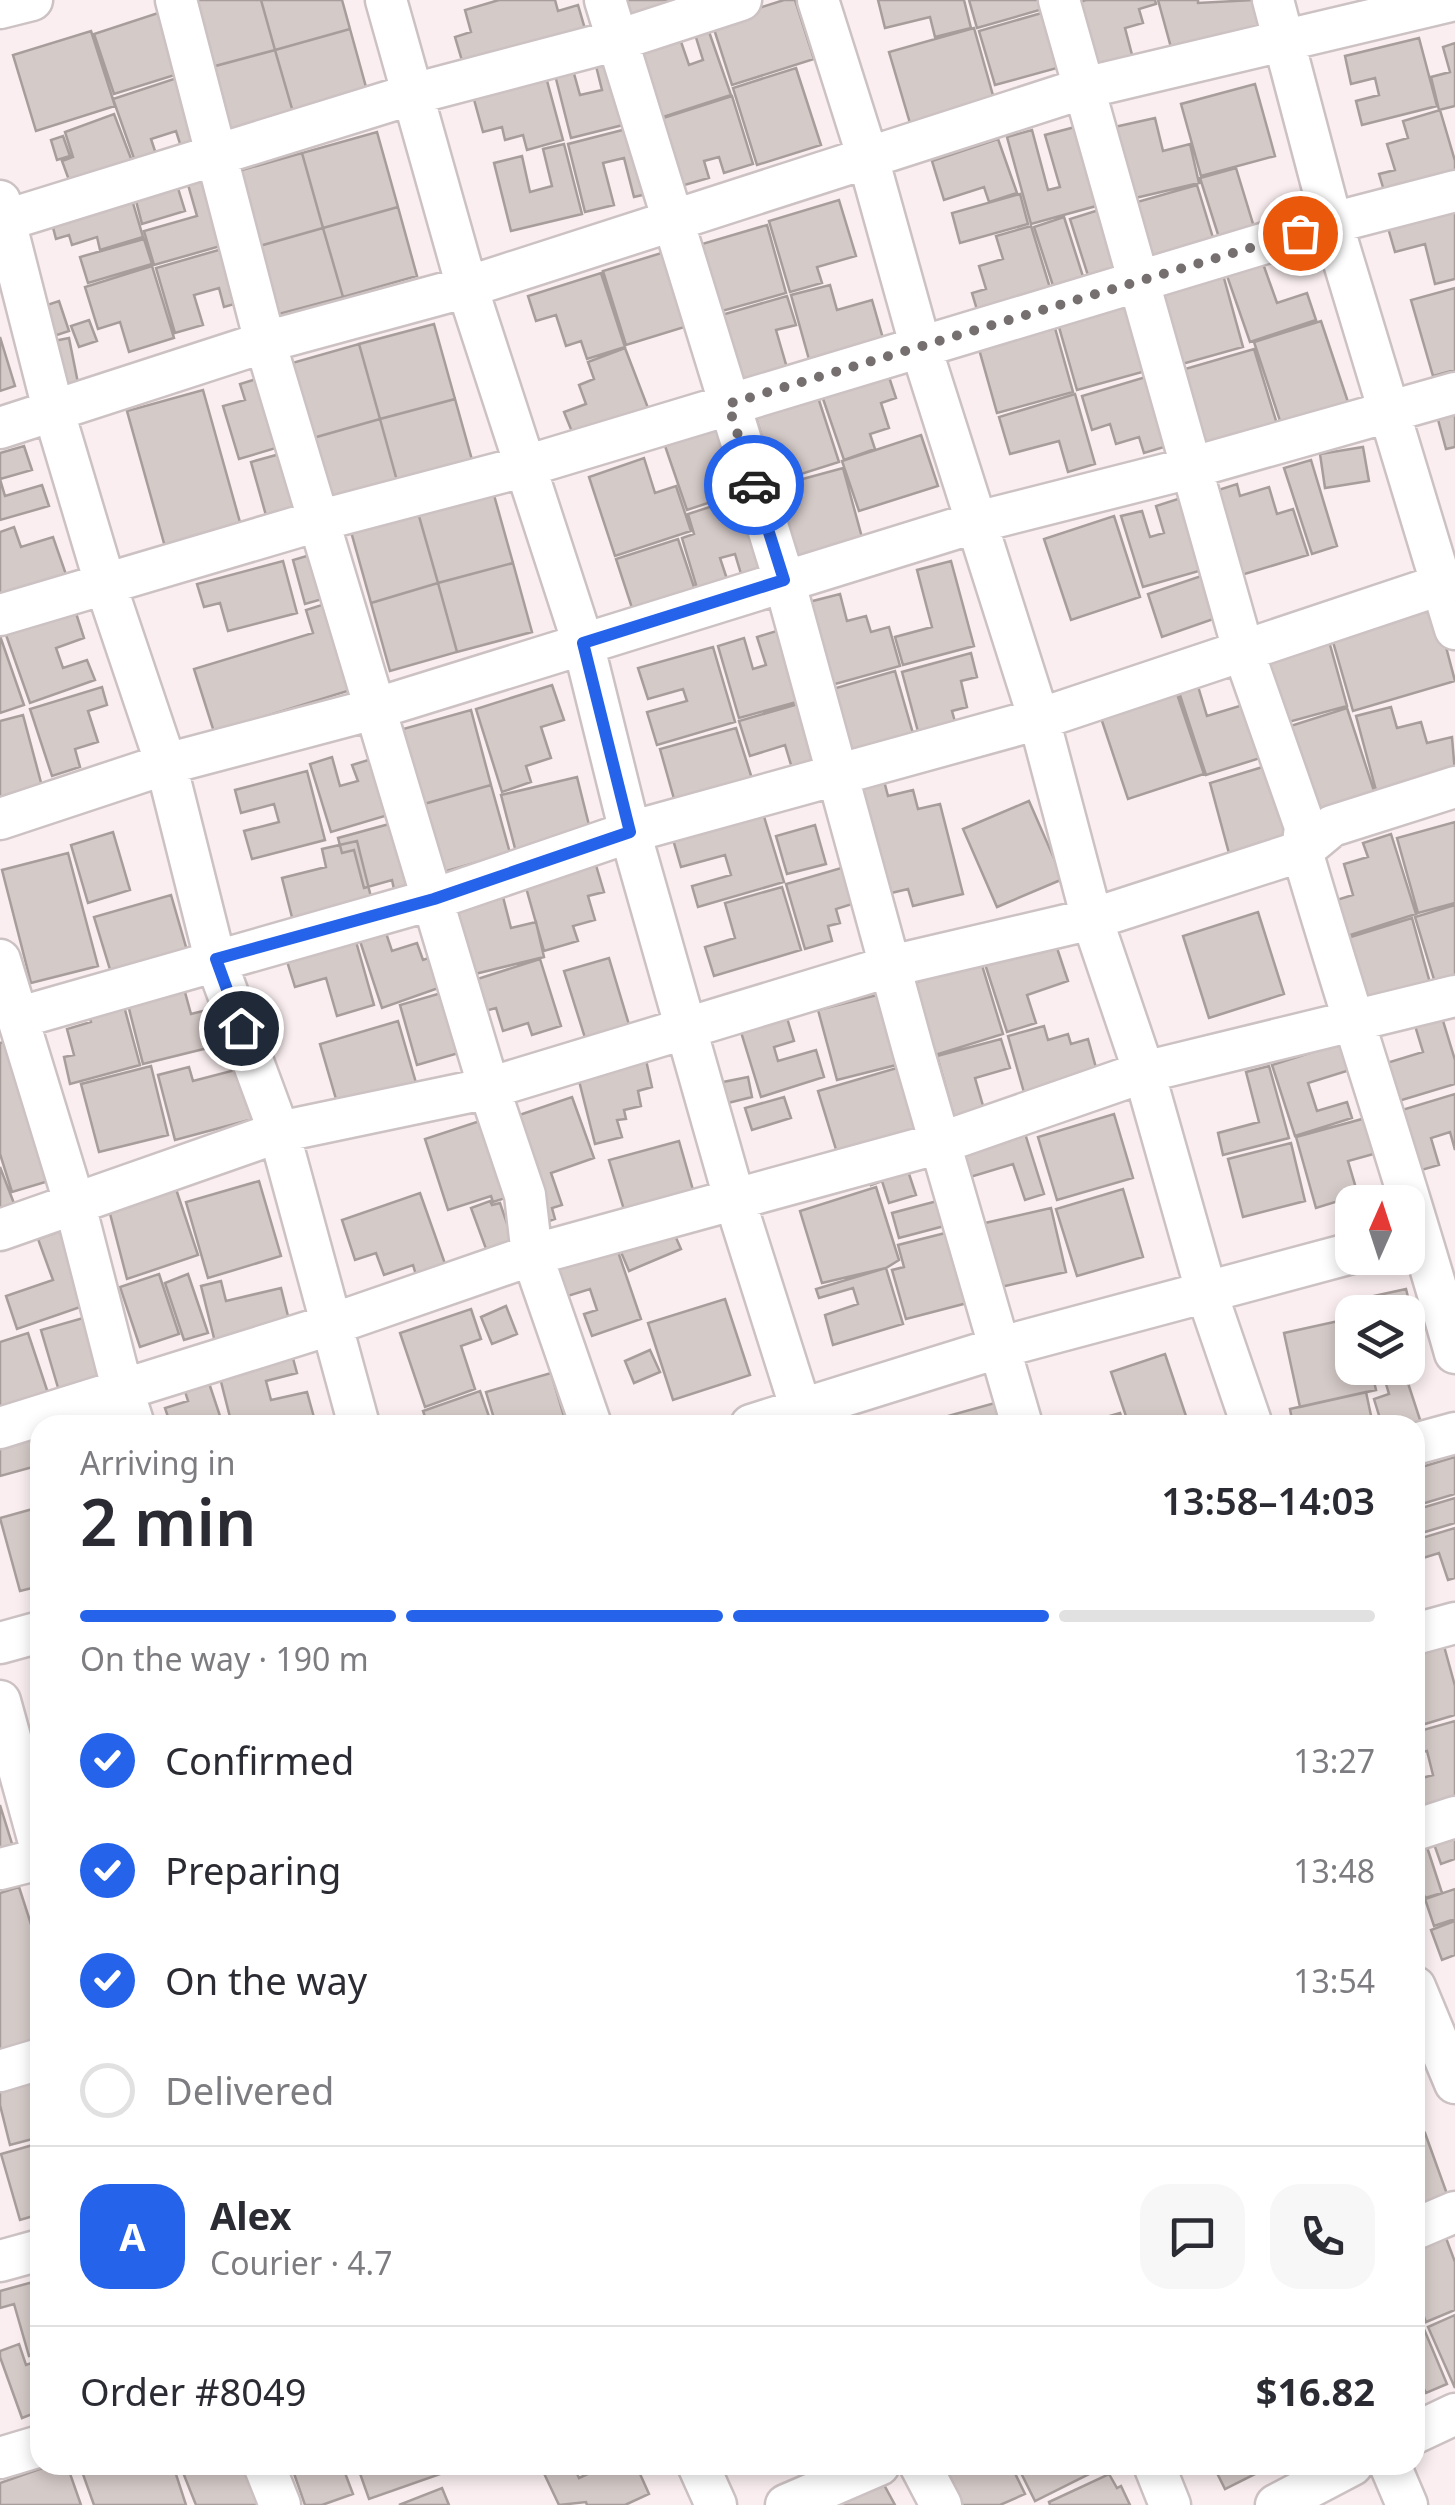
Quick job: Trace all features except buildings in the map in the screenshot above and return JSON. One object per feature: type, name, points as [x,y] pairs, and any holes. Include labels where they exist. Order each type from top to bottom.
[{"type":"street","points":[[0,8],[32,0]]},
{"type":"street","points":[[176,0],[266,342],[524,1195],[532,1255],[588,1415]]},
{"type":"street","points":[[386,0],[467,287],[583,643],[630,832],[735,1202],[802,1415]]},
{"type":"street","points":[[605,0],[784,580],[1019,1415]]},
{"type":"street","points":[[356,1415],[279,1132],[216,959],[166,764],[53,409],[2,214],[218,156],[413,94],[618,40],[741,0]]},
{"type":"street","points":[[818,0],[868,158],[921,348],[1039,719],[1092,919],[1144,1072],[1207,1294],[1249,1415]]},
{"type":"street","points":[[1059,0],[1244,653],[1305,827],[1302,851],[1351,1020],[1428,1232],[1455,1354]]},
{"type":"street","points":[[1273,0],[1332,223],[1390,411],[1449,582],[1455,629]]},
{"type":"street","points":[[0,428],[266,342],[467,287],[1084,88],[1455,0]]},
{"type":"street","points":[[0,615],[321,520],[526,466],[1332,223],[1455,191]]},
{"type":"street","points":[[0,818],[166,764],[374,708],[977,522],[1190,468],[1455,393]]},
{"type":"street","points":[[16,1018],[434,899],[630,832],[1039,719],[1449,582]]},
{"type":"street","points":[[0,1230],[279,1132],[489,1088],[891,966],[1092,919],[1302,851],[1332,826],[1455,787]]},
{"type":"street","points":[[0,960],[75,1205],[128,1407]]},
{"type":"street","points":[[79,1415],[128,1407],[330,1326],[532,1255],[735,1202],[940,1142],[1144,1072],[1455,996]]},
{"type":"street","points":[[811,1415],[1000,1347],[1335,1258]]},
{"type":"street","points":[[0,1428],[30,1423]]},
{"type":"street","points":[[1425,1441],[1455,1433]]},
{"type":"street","points":[[1425,1631],[1455,1623]]},
{"type":"street","points":[[0,1643],[30,1635]]},
{"type":"street","points":[[0,1701],[30,1810]]},
{"type":"street","points":[[1425,1827],[1455,1817]]},
{"type":"street","points":[[0,1869],[30,1861]]},
{"type":"street","points":[[1425,1996],[1455,2084]]},
{"type":"street","points":[[0,2071],[30,2062]]},
{"type":"street","points":[[1425,2225],[1455,2212]]},
{"type":"street","points":[[0,2261],[30,2253]]},
{"type":"street","points":[[1425,2428],[1455,2414]]},
{"type":"street","points":[[268,2475],[280,2505]]},
{"type":"street","points":[[702,2475],[716,2505]]},
{"type":"street","points":[[786,2505],[856,2475]]},
{"type":"street","points":[[925,2475],[941,2505]]},
{"type":"street","points":[[1158,2475],[1170,2505]]},
{"type":"street","points":[[1276,2505],[1333,2475]]},
{"type":"street","points":[[1394,2475],[1407,2505]]},
{"type":"way so far","points":[[754,485],[728,404],[1300,233]]},
{"type":"route","points":[[241,1028],[216,959],[434,899],[630,832],[583,643],[784,580],[754,485]]}]
